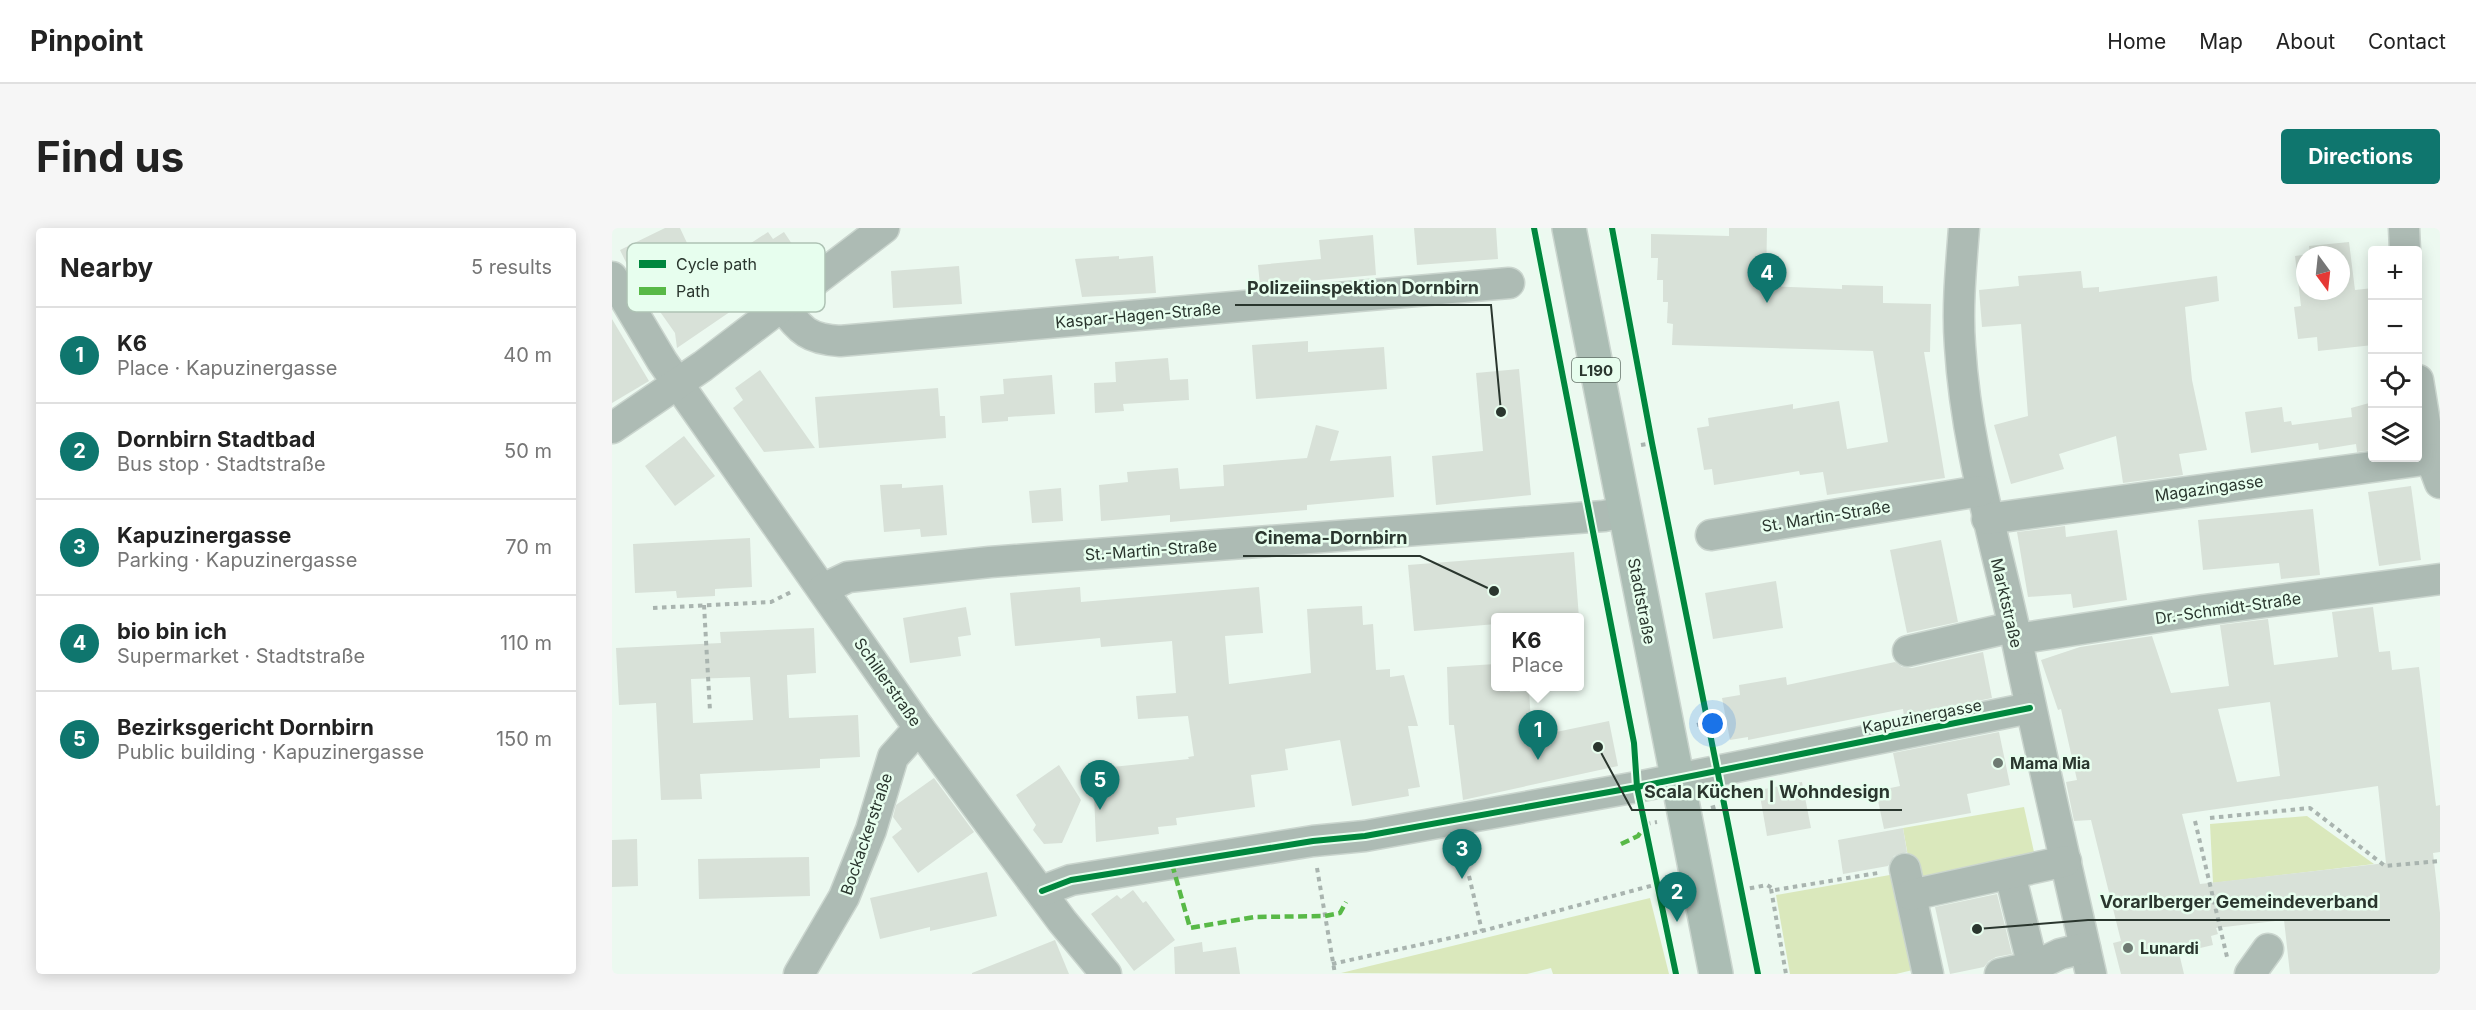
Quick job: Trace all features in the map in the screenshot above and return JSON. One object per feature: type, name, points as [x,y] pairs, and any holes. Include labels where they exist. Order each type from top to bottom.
[{"type":"main road","name":"Stadtstraße","points":[[1569,228],[1716,974]]},
{"type":"street","points":[[825,272],[884,228]]},
{"type":"street","name":"Marktstraße","points":[[1964,228],[1959,298],[1959,344],[1963,382],[1984,505],[2088,961]]},
{"type":"street","points":[[2404,228],[2405,246]]},
{"type":"street","name":"Schillerstraße","points":[[612,277],[627,301]]},
{"type":"street","name":"Kaspar-Hagen-Straße","points":[[786,312],[801,331],[820,340],[840,341],[1509,283]]},
{"type":"street","name":"Schillerstraße","points":[[634,312],[811,589],[919,728],[1062,921],[1106,974]]},
{"type":"street","points":[[615,419],[678,383],[772,312]]},
{"type":"street","points":[[2422,401],[2435,471]]},
{"type":"street","name":"Magazingasse","points":[[1984,505],[2110,501],[2435,471]]},
{"type":"street","name":"St. Martin-Straße","points":[[1711,535],[1984,505]]},
{"type":"street","name":"St.-Martin-Straße","points":[[811,589],[848,577],[990,562],[1604,516],[1624,512]]},
{"type":"street","name":"Dr.-Schmidt-Straße","points":[[1908,651],[2015,633],[2440,579]]},
{"type":"street","name":"Kapuzinergasse","points":[[1042,891],[1071,880],[1313,841],[1365,836],[1638,787],[2030,708]]},
{"type":"street","name":"Bockackerstraße","points":[[800,974],[843,900],[871,830],[893,757],[919,728]]},
{"type":"street","points":[[1928,974],[1908,882],[2010,874],[2066,861]]},
{"type":"street","points":[[2010,874],[2033,967]]},
{"type":"street","points":[[2239,968],[2268,949]]},
{"type":"street","points":[[2000,974],[2033,967],[2060,954],[2088,961]]},
{"type":"path","points":[[1650,432],[1654,454]]},
{"type":"path","points":[[653,608],[771,602],[811,589]]},
{"type":"path","points":[[704,605],[710,711]]},
{"type":"path","points":[[1706,711],[1727,815]]},
{"type":"path","points":[[1638,787],[1648,834]]},
{"type":"path","points":[[2210,818],[2310,808],[2385,866],[2440,861]]},
{"type":"path","points":[[2195,821],[2239,968]]},
{"type":"path","points":[[1313,841],[1335,974]]},
{"type":"path","points":[[1656,874],[1660,895]]},
{"type":"path","points":[[1469,876],[1482,931]]},
{"type":"path","points":[[1739,880],[1743,901]]},
{"type":"path","points":[[1741,890],[1767,885],[1774,890],[1908,882]]},
{"type":"path","points":[[1332,964],[1482,931],[1658,884]]},
{"type":"path","points":[[1771,888],[1786,974]]},
{"type":"green space","points":[[2024,807],[2036,861],[1911,895],[1909,862],[1903,828]]},
{"type":"green space","points":[[2307,816],[2374,864],[2213,883],[2210,824]]},
{"type":"green space","points":[[1901,873],[1921,968],[1896,974],[1790,974],[1776,895]]},
{"type":"green space","points":[[1650,898],[1669,974],[1553,974],[1551,968],[1527,974],[1341,973]]},
{"type":"building","points":[[665,228],[680,228],[687,243],[634,243]]},
{"type":"building","points":[[1414,228],[1496,228],[1498,259],[1417,265]]},
{"type":"building","points":[[1729,228],[1767,228],[1766,286],[1842,289],[1842,285],[1883,286],[1883,303],[1931,304],[1930,352],[1924,352],[1945,478],[1827,495],[1823,472],[1800,475],[1799,471],[1714,485],[1712,469],[1704,470],[1697,428],[1709,426],[1708,418],[1793,404],[1793,409],[1839,401],[1847,449],[1888,442],[1873,351],[1672,345],[1673,324],[1667,323],[1668,302],[1663,302],[1663,280],[1657,280],[1658,258],[1651,258],[1651,234],[1729,236]]},
{"type":"building","points":[[768,232],[773,239],[784,232],[791,243],[751,243]]},
{"type":"building","points":[[1373,235],[1376,275],[1260,285],[1258,265],[1321,259],[1319,240]]},
{"type":"building","points":[[2349,242],[2350,246],[2309,246]]},
{"type":"building","points":[[627,247],[627,264],[620,250]]},
{"type":"building","points":[[2350,250],[2355,290],[2368,289],[2368,346],[2318,351],[2317,337],[2298,339],[2294,307],[2301,306],[2300,300],[2350,300]]},
{"type":"building","points":[[1119,256],[1119,259],[1153,256],[1156,293],[1082,297],[1075,259]]},
{"type":"building","points":[[959,266],[962,304],[893,308],[891,271]]},
{"type":"building","points":[[2081,271],[2083,288],[2099,287],[2099,292],[2217,276],[2219,301],[2185,307],[2192,380],[2207,450],[2179,454],[2183,475],[2123,483],[2116,436],[2059,454],[2064,469],[2011,484],[1994,425],[2028,416],[2021,324],[1982,327],[1979,290],[2019,286],[2018,276]]},
{"type":"building","points":[[660,312],[730,312],[677,348],[675,333]]},
{"type":"building","points":[[612,319],[649,381],[612,403]]},
{"type":"building","points":[[1308,341],[1308,352],[1384,347],[1387,389],[1256,399],[1252,345]]},
{"type":"building","points":[[1168,358],[1170,380],[1188,379],[1189,400],[1123,404],[1124,411],[1095,413],[1094,383],[1116,382],[1115,362]]},
{"type":"building","points":[[1519,369],[1531,495],[1436,505],[1432,456],[1483,451],[1476,373]]},
{"type":"building","points":[[760,370],[815,448],[764,452],[733,408],[743,400],[735,388]]},
{"type":"building","points":[[1052,375],[1055,414],[1008,417],[1008,421],[982,423],[980,396],[1004,394],[1003,379]]},
{"type":"building","points":[[938,388],[940,416],[945,416],[946,438],[819,448],[815,397]]},
{"type":"building","points":[[2368,403],[2368,451],[2357,452],[2356,444],[2319,450],[2318,443],[2251,453],[2245,412],[2282,407],[2284,422],[2291,421],[2292,425],[2352,417],[2351,408]]},
{"type":"building","points":[[1316,425],[1339,431],[1330,461],[1391,456],[1394,497],[1307,505],[1307,510],[1170,522],[1170,515],[1101,521],[1099,485],[1128,482],[1127,472],[1178,468],[1180,489],[1224,486],[1223,465],[1307,458]]},
{"type":"building","points":[[684,436],[715,476],[675,506],[645,466]]},
{"type":"building","points":[[902,484],[902,488],[943,485],[947,535],[921,537],[920,529],[884,532],[880,485]]},
{"type":"building","points":[[2411,486],[2421,560],[2379,566],[2368,492]]},
{"type":"building","points":[[1061,488],[1063,521],[1032,523],[1029,491]]},
{"type":"building","points":[[2313,509],[2320,575],[2281,579],[2279,563],[2203,570],[2198,520]]},
{"type":"building","points":[[2065,526],[2066,537],[2117,530],[2127,600],[2073,608],[2071,594],[2028,597],[2017,532]]},
{"type":"building","points":[[750,538],[752,587],[715,589],[715,596],[677,598],[676,591],[635,593],[633,544]]},
{"type":"building","points":[[1941,540],[1958,622],[1907,633],[1890,550]]},
{"type":"building","points":[[1574,552],[1579,613],[1491,613],[1491,624],[1414,631],[1408,565]]},
{"type":"building","points":[[1776,581],[1783,628],[1713,639],[1705,593]]},
{"type":"building","points":[[1080,587],[1081,602],[1259,587],[1263,633],[1225,636],[1229,684],[1311,673],[1307,609],[1362,606],[1363,625],[1373,624],[1376,670],[1390,669],[1390,677],[1404,675],[1418,726],[1408,726],[1420,787],[1408,789],[1409,796],[1352,806],[1340,740],[1285,749],[1288,770],[1251,775],[1255,807],[1176,818],[1177,825],[1158,827],[1159,834],[1096,842],[1093,769],[1189,759],[1188,757],[1194,756],[1188,716],[1138,719],[1136,696],[1176,693],[1172,641],[1101,647],[1100,638],[1015,646],[1010,593]]},
{"type":"building","points":[[966,607],[971,635],[958,637],[961,656],[910,663],[903,618]]},
{"type":"building","points":[[2373,607],[2379,652],[2390,651],[2392,670],[2419,667],[2436,806],[2440,805],[2440,852],[2433,853],[2440,913],[2440,974],[2290,974],[2284,920],[2216,928],[2218,934],[2211,936],[2213,945],[2179,953],[2184,974],[2121,974],[2113,943],[2121,941],[2091,820],[2074,821],[2066,782],[2077,780],[2061,709],[2058,710],[2041,660],[2080,647],[2152,636],[2171,693],[2229,686],[2220,625],[2268,619],[2274,665],[2338,657],[2332,612]],"holes":[[[2270,702],[2280,776],[2237,782],[2218,709]],[[2378,786],[2386,863],[2200,884],[2182,814]]]},
{"type":"building","points":[[814,628],[816,673],[787,675],[789,718],[858,715],[860,757],[820,759],[820,768],[700,774],[702,799],[661,800],[656,703],[619,705],[616,648],[721,643],[720,632]],"holes":[[[750,677],[753,720],[693,723],[691,679]]]},
{"type":"building","points":[[1983,652],[1992,698],[1904,716],[1903,709],[1748,740],[1748,737],[1730,740],[1722,698],[1740,695],[1739,685],[1786,677],[1787,685],[1895,662],[1902,667],[1912,668]]},
{"type":"building","points":[[1491,664],[1491,691],[1529,691],[1532,737],[1609,721],[1618,766],[1463,800],[1454,725],[1449,725],[1447,667]]},
{"type":"building","points":[[1999,732],[2010,785],[1967,794],[1971,813],[1884,829],[1876,791],[1900,786],[1893,753]]},
{"type":"building","points":[[1059,765],[1081,800],[1062,843],[1044,844],[1033,830],[1036,825],[1016,795]]},
{"type":"building","points":[[934,778],[974,832],[918,873],[892,837],[902,829],[893,817],[896,805]]},
{"type":"building","points":[[1802,782],[1811,828],[1767,836],[1759,790]]},
{"type":"building","points":[[1903,828],[1907,852],[1894,856],[1888,866],[1843,874],[1838,840]]},
{"type":"building","points":[[637,839],[638,886],[612,887],[612,840]]},
{"type":"building","points":[[809,857],[810,896],[699,899],[698,859]]},
{"type":"building","points":[[987,872],[997,916],[930,931],[930,927],[880,939],[870,898]]},
{"type":"building","points":[[1133,890],[1143,903],[1146,901],[1175,940],[1134,971],[1091,914],[1117,895],[1121,899]]},
{"type":"building","points":[[1997,894],[2012,954],[1996,957],[1984,967],[1950,974],[1935,907]]},
{"type":"building","points":[[1055,940],[1069,974],[972,974],[972,973]]},
{"type":"building","points":[[1202,942],[1203,952],[1236,947],[1240,974],[1175,974],[1174,947]]},
{"type":"marked path","points":[[1621,844],[1638,836],[1646,824]]},
{"type":"marked path","points":[[1172,864],[1190,928],[1255,917],[1325,916],[1340,913],[1346,902]]},
{"type":"cycle path","points":[[1534,228],[1634,743],[1637,787],[1676,974]]},
{"type":"cycle path","points":[[1612,228],[1652,443],[1758,974]]},
{"type":"cycle path","points":[[1042,891],[1071,880],[1313,841],[1365,836],[1637,787],[2030,708]]},
{"type":"place","name":"bio bin ich","points":[[1767,303]]},
{"type":"place","name":"Polizeiinspektion Dornbirn","points":[[1501,412]]},
{"type":"place","name":"Cinema-Dornbirn","points":[[1494,591]]},
{"type":"place","name":"Scala Küchen | Wohndesign","points":[[1598,747]]},
{"type":"place","name":"K6","points":[[1538,760]]},
{"type":"place","name":"Mama Mia","points":[[1998,763]]},
{"type":"place","name":"Bezirksgericht Dornbirn","points":[[1100,810]]},
{"type":"place","name":"Kapuzinergasse","points":[[1462,879]]},
{"type":"place","name":"Dornbirn Stadtbad","points":[[1677,922]]},
{"type":"place","name":"Vorarlberger Gemeindeverband","points":[[1977,929]]},
{"type":"place","name":"Lunardi","points":[[2128,948]]}]
